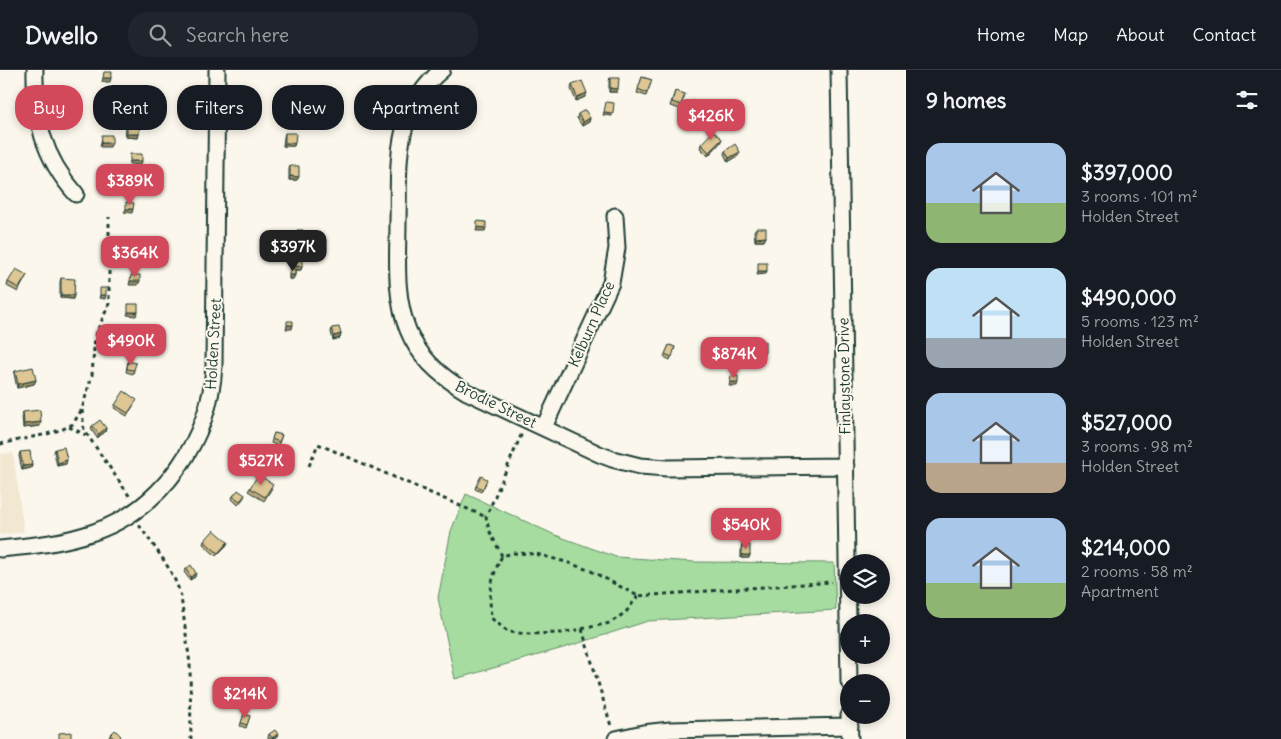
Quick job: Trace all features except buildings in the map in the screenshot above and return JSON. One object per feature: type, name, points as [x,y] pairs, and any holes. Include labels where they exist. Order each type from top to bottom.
[{"type":"street","points":[[35,70],[37,113],[43,141],[60,174],[76,194]]},
{"type":"street","name":"Holden Street","points":[[0,549],[44,544],[77,537],[108,526],[131,514],[159,491],[183,461],[202,426],[211,396],[214,366],[217,70]]},
{"type":"street","name":"Brodie Street","points":[[442,70],[429,82],[412,108],[406,122],[400,151],[398,274],[403,317],[418,350],[434,369],[467,392],[606,457],[640,466],[667,468],[846,466]]},
{"type":"street","name":"Finlaystone Drive","points":[[839,70],[848,554]]},
{"type":"street","name":"Kelburn Place","points":[[544,427],[611,283],[617,248],[615,216]]},
{"type":"street","name":"Finlaystone Drive","points":[[848,604],[849,674]]},
{"type":"street","points":[[614,734],[670,730],[850,727]]},
{"type":"path","points":[[0,444],[47,434],[69,427],[76,420],[82,409],[92,375],[95,336],[109,304],[109,217]]},
{"type":"path","points":[[82,409],[83,424],[88,436],[131,498]]},
{"type":"path","points":[[528,420],[486,516],[489,530],[502,556],[490,584],[491,618],[508,632],[529,634],[562,633],[610,623],[626,612],[638,596]]},
{"type":"path","points":[[69,427],[88,436]]},
{"type":"path","points":[[309,466],[318,444],[486,516]]},
{"type":"path","points":[[131,514],[158,552],[180,592],[190,664],[192,739]]},
{"type":"path","points":[[502,556],[513,553],[536,554],[566,562],[591,571],[638,596],[840,582]]},
{"type":"path","points":[[582,629],[614,734]]},
{"type":"shaded area","points":[[13,453],[24,532],[0,535],[0,454]]},
{"type":"green space","points":[[466,494],[555,535],[616,557],[695,562],[834,563],[836,610],[648,621],[455,679],[438,598],[451,531]]}]
